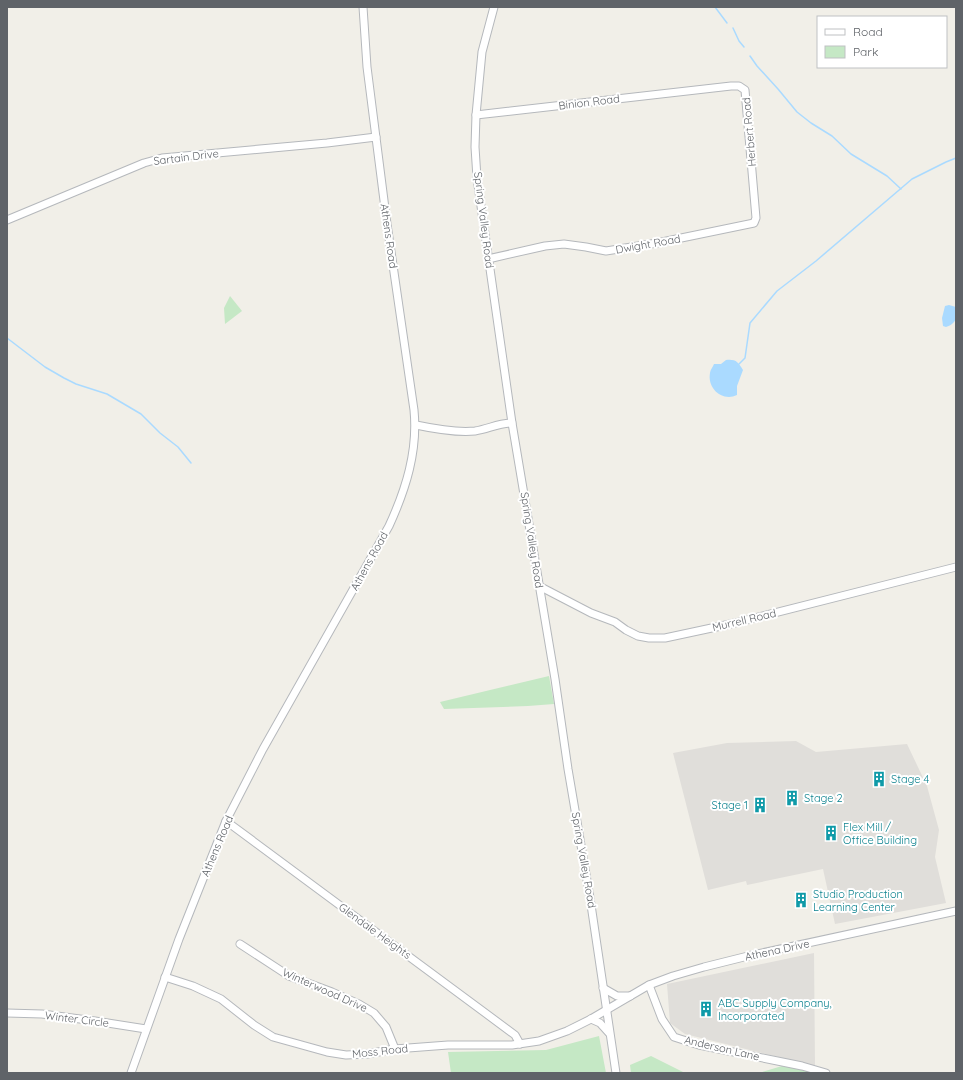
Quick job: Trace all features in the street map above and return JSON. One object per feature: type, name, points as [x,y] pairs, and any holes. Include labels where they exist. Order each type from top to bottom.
[{"type":"street","name":"Athens Road","points":[[131,1073],[165,977],[226,821],[263,749],[391,520],[403,492],[413,454],[416,425],[387,224],[367,67],[362,7]]},
{"type":"street","name":"Spring Valley Road","points":[[494,7],[482,52],[476,115],[475,147],[477,178],[512,423],[540,586],[568,769],[590,898],[616,1073]]},
{"type":"street","name":"Herbert Road","points":[[702,89],[739,86],[745,90],[754,193]]},
{"type":"street","name":"Binion Road","points":[[476,115],[702,89]]},
{"type":"street","name":"Sartain Drive","points":[[7,220],[144,163],[162,158],[376,137]]},
{"type":"street","name":"Dwight Road","points":[[488,259],[545,246],[564,244],[606,251],[657,243],[754,223],[756,218],[754,193]]},
{"type":"street","points":[[416,425],[463,432],[479,430],[504,423],[512,423]]},
{"type":"street","name":"Murrell Road","points":[[540,586],[590,613],[615,622],[638,636],[664,638],[735,623],[956,568]]},
{"type":"street","name":"Glendale Heights","points":[[226,821],[515,1035],[520,1044]]},
{"type":"street","name":"Athena Drive","points":[[606,1010],[649,985],[704,967],[956,911]]},
{"type":"street","name":"Winterwood Drive","points":[[240,944],[289,976],[339,995],[374,1013],[386,1027],[395,1049]]},
{"type":"street","name":"Moss Road","points":[[165,977],[193,986],[221,999],[249,1022],[273,1037],[327,1052],[346,1055],[448,1045],[512,1045],[539,1041],[567,1031],[606,1010]]},
{"type":"street","name":"Anderson Lane","points":[[649,985],[662,1019],[674,1037],[699,1045],[802,1066],[826,1073]]},
{"type":"street","points":[[603,988],[617,996],[632,996]]},
{"type":"street","name":"Winter Circle","points":[[7,1013],[42,1014],[146,1029]]},
{"type":"street","points":[[591,1019],[600,1022],[610,1033]]},
{"type":"shaded area","points":[[796,741],[816,752],[907,744],[927,786],[939,830],[935,857],[946,903],[835,924],[823,869],[747,885],[746,881],[708,890],[673,753],[727,743]]},
{"type":"shaded area","points":[[814,953],[815,1066],[685,1034],[670,1023],[667,984]]},
{"type":"green space","points":[[230,296],[242,311],[225,324],[224,308]]},
{"type":"green space","points":[[549,676],[554,704],[444,709],[440,702]]},
{"type":"green space","points":[[599,1036],[606,1073],[451,1073],[448,1052],[546,1050]]},
{"type":"green space","points":[[651,1056],[685,1073],[631,1073],[630,1065]]},
{"type":"green space","points":[[782,1066],[819,1073],[759,1073]]},
{"type":"water","points":[[949,305],[956,307],[956,319],[953,324],[946,327],[943,326],[942,318],[945,306]]},
{"type":"water","points":[[726,360],[736,362],[743,370],[737,386],[737,395],[732,397],[726,397],[717,393],[711,384],[710,379],[710,372],[714,364],[721,364]]},
{"type":"waterway","points":[[715,7],[727,23]]},
{"type":"waterway","points":[[733,28],[739,41],[744,47]]},
{"type":"waterway","points":[[750,56],[797,112],[832,136],[851,154],[887,176],[901,189]]},
{"type":"waterway","points":[[739,364],[745,358],[750,323],[777,291],[816,261],[912,179],[956,158]]},
{"type":"waterway","points":[[7,338],[45,367],[64,378],[76,384],[107,394],[141,414],[160,433],[178,447],[191,463]]},
{"type":"place","name":"Stage 4","points":[[879,779]]},
{"type":"place","name":"Stage 2","points":[[792,798]]},
{"type":"place","name":"Stage 1","points":[[760,805]]},
{"type":"place","name":"Flex Mill / Office Building","points":[[831,833]]},
{"type":"place","name":"Studio Production Learning Center","points":[[801,900]]},
{"type":"place","name":"ABC Supply Company, Incorporated","points":[[706,1009]]}]
